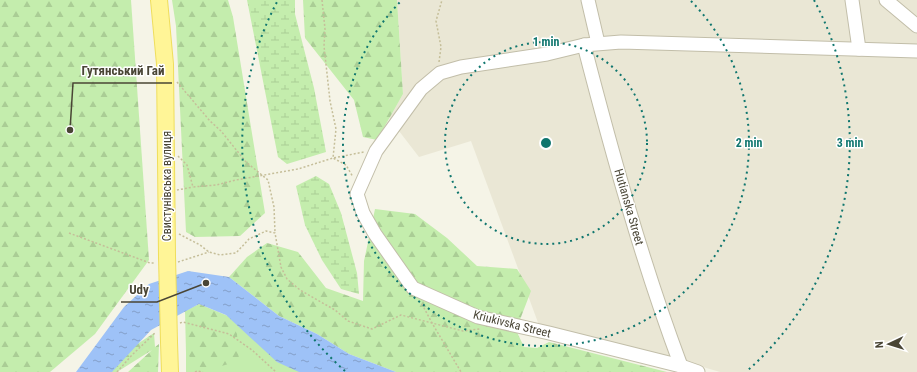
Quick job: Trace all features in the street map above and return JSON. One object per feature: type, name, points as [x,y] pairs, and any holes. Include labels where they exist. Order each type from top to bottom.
[{"type":"main road","name":"Свистунівська вулиця","points":[[159,0],[165,64],[167,191],[165,336],[170,372]]},
{"type":"street","points":[[588,0],[598,43]]},
{"type":"street","points":[[852,0],[859,49]]},
{"type":"street","points":[[886,0],[917,26]]},
{"type":"street","points":[[413,288],[375,234],[363,213],[357,194],[376,151],[422,89],[440,73],[461,67],[547,54],[598,43],[621,42],[917,51]]},
{"type":"street","name":"Hutianska Street","points":[[584,45],[635,230],[666,327],[681,366]]},
{"type":"street","name":"Kriukivska Street","points":[[413,288],[478,317],[549,333],[681,366],[698,372]]},
{"type":"path","points":[[322,0],[325,29],[324,46],[330,101],[336,129],[333,158]]},
{"type":"path","points":[[437,76],[441,47],[436,21],[442,0]]},
{"type":"path","points":[[165,64],[173,77],[210,121],[221,131],[246,162],[268,180],[274,207],[281,267],[287,279],[300,290],[335,310],[348,321],[372,328],[401,315],[463,331],[486,328]]},
{"type":"path","points":[[167,191],[216,185],[298,169],[333,158],[376,151]]},
{"type":"path","points":[[166,157],[179,156],[187,165],[193,188]]},
{"type":"path","points":[[333,158],[346,165],[354,179],[357,194]]},
{"type":"path","points":[[167,227],[209,252],[220,255],[236,253],[249,239],[266,231],[276,233]]},
{"type":"path","points":[[68,233],[150,263],[166,261],[182,262],[209,252]]},
{"type":"path","points":[[413,288],[432,324],[461,372]]},
{"type":"path","points":[[176,325],[183,322],[229,334],[252,350],[276,372]]},
{"type":"path","points":[[117,372],[154,333],[165,336]]},
{"type":"path","points":[[195,372],[203,372]]},
{"type":"shaded area","points":[[397,0],[917,0],[917,372],[720,372],[669,357],[540,328],[471,141],[419,157],[389,118],[403,94]]},
{"type":"green space","points":[[0,0],[131,0],[149,260],[95,334],[50,372],[0,372]]},
{"type":"green space","points":[[172,0],[228,0],[233,17],[265,213],[240,236],[195,237],[186,232],[176,26]]},
{"type":"green space","points":[[247,0],[295,0],[295,14],[314,88],[326,152],[287,164],[278,157]]},
{"type":"green space","points":[[303,0],[397,0],[403,94],[377,140],[363,137],[354,100],[305,38]]},
{"type":"green space","points":[[316,176],[329,184],[341,213],[357,273],[359,294],[341,289],[322,260],[305,225],[296,186]]},
{"type":"green space","points":[[375,209],[415,214],[447,238],[477,266],[517,269],[531,291],[516,330],[524,347],[537,348],[549,342],[667,372],[396,372],[349,354],[317,334],[279,316],[229,277],[247,257],[267,243],[298,252],[326,288],[363,301],[364,261]]},
{"type":"green space","points":[[199,304],[228,316],[237,334],[239,361],[204,371],[186,353],[185,311]]},
{"type":"green space","points":[[228,316],[300,372],[186,372],[186,353]]},
{"type":"green space","points":[[154,333],[155,347],[159,344],[158,372],[128,372],[152,350],[117,372],[95,372]]},
{"type":"water","points":[[188,271],[229,277],[279,316],[317,334],[349,354],[396,372],[299,372],[277,362],[226,315],[199,304],[151,330],[112,372],[76,372],[124,307],[149,284]]},
{"type":"place","name":"Гутянський Гай","points":[[70,130]]},
{"type":"place","name":"Udy","points":[[206,283]]}]
